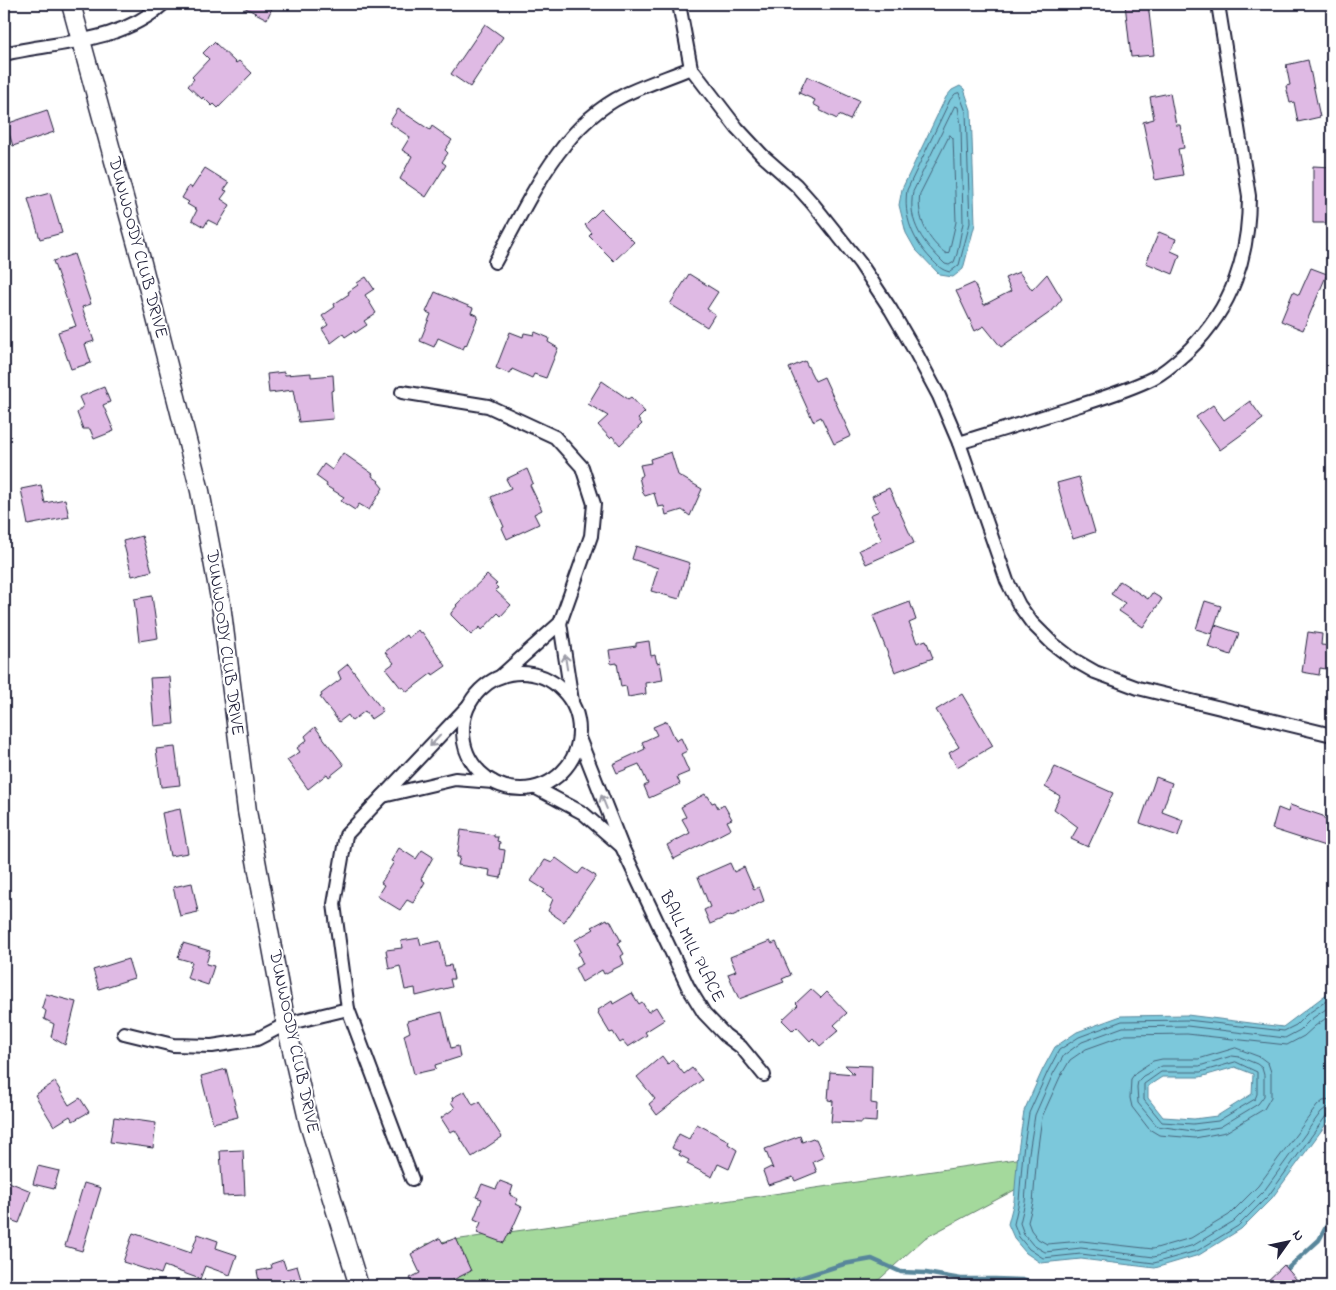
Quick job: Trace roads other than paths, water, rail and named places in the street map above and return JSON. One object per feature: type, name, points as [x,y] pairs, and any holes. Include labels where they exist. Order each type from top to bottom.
[{"type":"street","name":"DUNWOODY CLUB DRIVE","points":[[71,4],[142,263],[200,491],[221,604],[247,810],[286,1024],[309,1124],[360,1286]]},
{"type":"street","points":[[4,54],[82,41],[119,31],[154,12],[163,4]]},
{"type":"street","points":[[679,4],[691,68],[738,128],[763,156],[796,185],[813,204],[860,262],[892,310],[939,396],[959,443],[1007,581],[1019,605],[1032,623],[1074,660],[1095,672],[1138,688],[1332,735]]},
{"type":"street","points":[[959,443],[1121,392],[1155,377],[1178,361],[1200,340],[1218,316],[1233,289],[1241,266],[1246,243],[1249,212],[1249,196],[1218,4]]},
{"type":"street","points":[[495,262],[551,163],[578,129],[598,112],[623,95],[691,68]]},
{"type":"street","points":[[402,392],[488,406],[555,437],[582,467],[594,504],[591,536],[560,622],[501,676],[482,688],[346,835],[334,904],[348,1009],[412,1179]]},
{"type":"street","points":[[383,796],[454,779],[493,782],[514,789],[536,788],[556,778],[564,771],[571,761],[579,738],[578,720],[572,702],[560,622]]},
{"type":"street","points":[[501,676],[523,673],[540,676],[556,685],[572,702]]},
{"type":"street","points":[[468,705],[463,727],[465,749],[476,768],[493,782]]},
{"type":"street","name":"BALL MILL PLACE","points":[[579,738],[622,847],[688,987],[704,1013],[725,1036],[741,1047],[764,1075]]},
{"type":"street","name":"BALL MILL PLACE","points":[[536,788],[583,813],[622,847]]},
{"type":"street","points":[[124,1033],[173,1045],[212,1046],[257,1039],[286,1024],[348,1009]]},
{"type":"water","points":[[960,86],[964,89],[971,110],[975,224],[963,269],[953,277],[940,275],[915,249],[906,233],[899,205],[902,189],[946,97],[952,90]]},
{"type":"water","points":[[1332,990],[1332,1116],[1272,1198],[1241,1229],[1199,1255],[1155,1268],[1081,1259],[1041,1263],[1026,1253],[1015,1240],[1008,1224],[1014,1201],[1018,1151],[1024,1111],[1055,1047],[1077,1032],[1121,1016],[1187,1015],[1283,1027]],"holes":[[[1235,1067],[1253,1074],[1252,1094],[1217,1116],[1194,1119],[1163,1117],[1148,1098],[1148,1086],[1162,1077],[1200,1077]]]},
{"type":"waterway","points":[[1284,1272],[1319,1240],[1332,1216]]},
{"type":"waterway","points":[[775,1286],[844,1264],[872,1259],[901,1272],[926,1273],[961,1279],[1022,1280],[1041,1286]]}]
